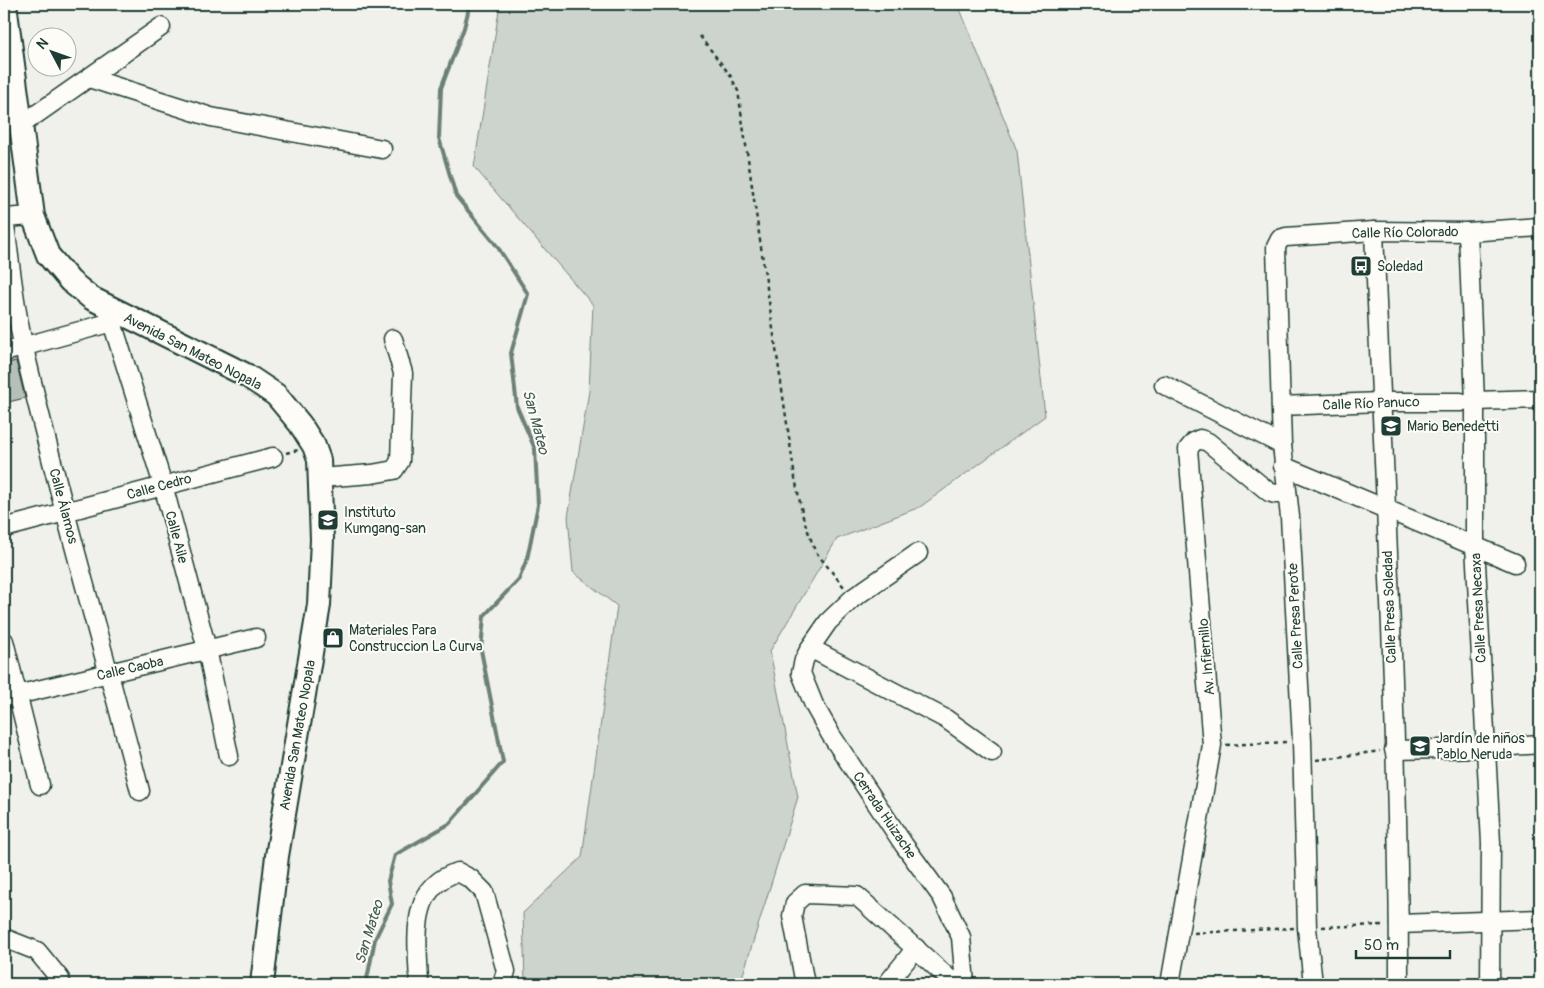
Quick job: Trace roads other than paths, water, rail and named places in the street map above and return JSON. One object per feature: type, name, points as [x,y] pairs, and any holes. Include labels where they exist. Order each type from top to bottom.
[{"type":"main road","name":"Avenida San Mateo Nopala","points":[[5,4],[7,41],[21,125],[33,216],[48,255],[70,282],[117,319],[181,342],[246,375],[276,395],[300,424],[314,446],[319,460],[322,539],[319,605],[277,856],[262,984]]},
{"type":"street","points":[[21,125],[161,27]]},
{"type":"street","points":[[89,78],[211,117],[382,149]]},
{"type":"street","points":[[4,218],[33,216]]},
{"type":"street","name":"Calle Álamos","points":[[4,218],[24,347],[65,510],[110,672],[140,791]]},
{"type":"street","name":"Calle Río Colorado","points":[[1276,247],[1280,239],[1286,237],[1374,231],[1468,232],[1540,227]]},
{"type":"street","name":"Calle Presa Soledad","points":[[1374,231],[1394,750],[1399,984]]},
{"type":"street","name":"Calle Presa Necaxa","points":[[1468,232],[1468,401],[1491,843],[1490,984]]},
{"type":"street","name":"Calle Presa Perote","points":[[1276,247],[1283,466],[1290,517],[1302,741],[1307,928],[1312,984]]},
{"type":"street","points":[[4,352],[117,319]]},
{"type":"street","name":"Calle Aile","points":[[117,319],[207,650],[229,756]]},
{"type":"street","points":[[320,478],[372,474],[394,470],[400,460],[403,373],[393,339]]},
{"type":"street","points":[[1164,385],[1282,445]]},
{"type":"street","name":"Calle Río Panuco","points":[[1281,406],[1540,399]]},
{"type":"street","name":"Av. Infiernillo","points":[[1170,984],[1212,745],[1188,448],[1200,439],[1208,442],[1269,492],[1275,494],[1287,493]]},
{"type":"street","name":"Calle Cedro","points":[[4,528],[65,510],[273,457]]},
{"type":"street","points":[[1283,466],[1515,563]]},
{"type":"street","name":"Cerrada Huizache","points":[[918,554],[853,598],[828,622],[810,648],[804,660],[801,673],[814,705],[831,735],[904,845],[942,897],[962,937],[965,984]]},
{"type":"street","name":"Calle Caoba","points":[[10,697],[256,638]]},
{"type":"street","points":[[4,641],[10,697],[40,785]]},
{"type":"street","points":[[810,648],[946,719],[992,752]]},
{"type":"street","points":[[1394,750],[1486,748],[1540,744]]},
{"type":"street","points":[[419,984],[417,925],[421,907],[433,886],[445,876],[458,872],[471,879],[484,892],[506,970],[502,984]]},
{"type":"street","points":[[805,984],[792,916],[795,903],[805,894],[857,896],[956,984]]},
{"type":"street","points":[[1399,924],[1540,919]]},
{"type":"street","points":[[4,938],[37,951],[60,979]]},
{"type":"street","points":[[887,984],[916,948]]},
{"type":"waterway","name":"San Mateo","points":[[366,984],[375,939],[392,904],[388,881],[395,855],[449,824],[503,762],[481,650],[484,616],[519,579],[527,559],[538,505],[535,449],[517,407],[511,353],[528,294],[497,246],[456,196],[439,138],[441,88],[464,28],[470,4]]},
{"type":"place","name":"Soledad","points":[[1361,266]]},
{"type":"place","name":"Mario Benedetti","points":[[1391,426]]},
{"type":"place","name":"Instituto Kumgang-san","points":[[328,520]]},
{"type":"place","name":"Materiales Para Construccion La Curva","points":[[333,638]]},
{"type":"place","name":"Jardín de niños Pablo Neruda","points":[[1420,746]]}]
